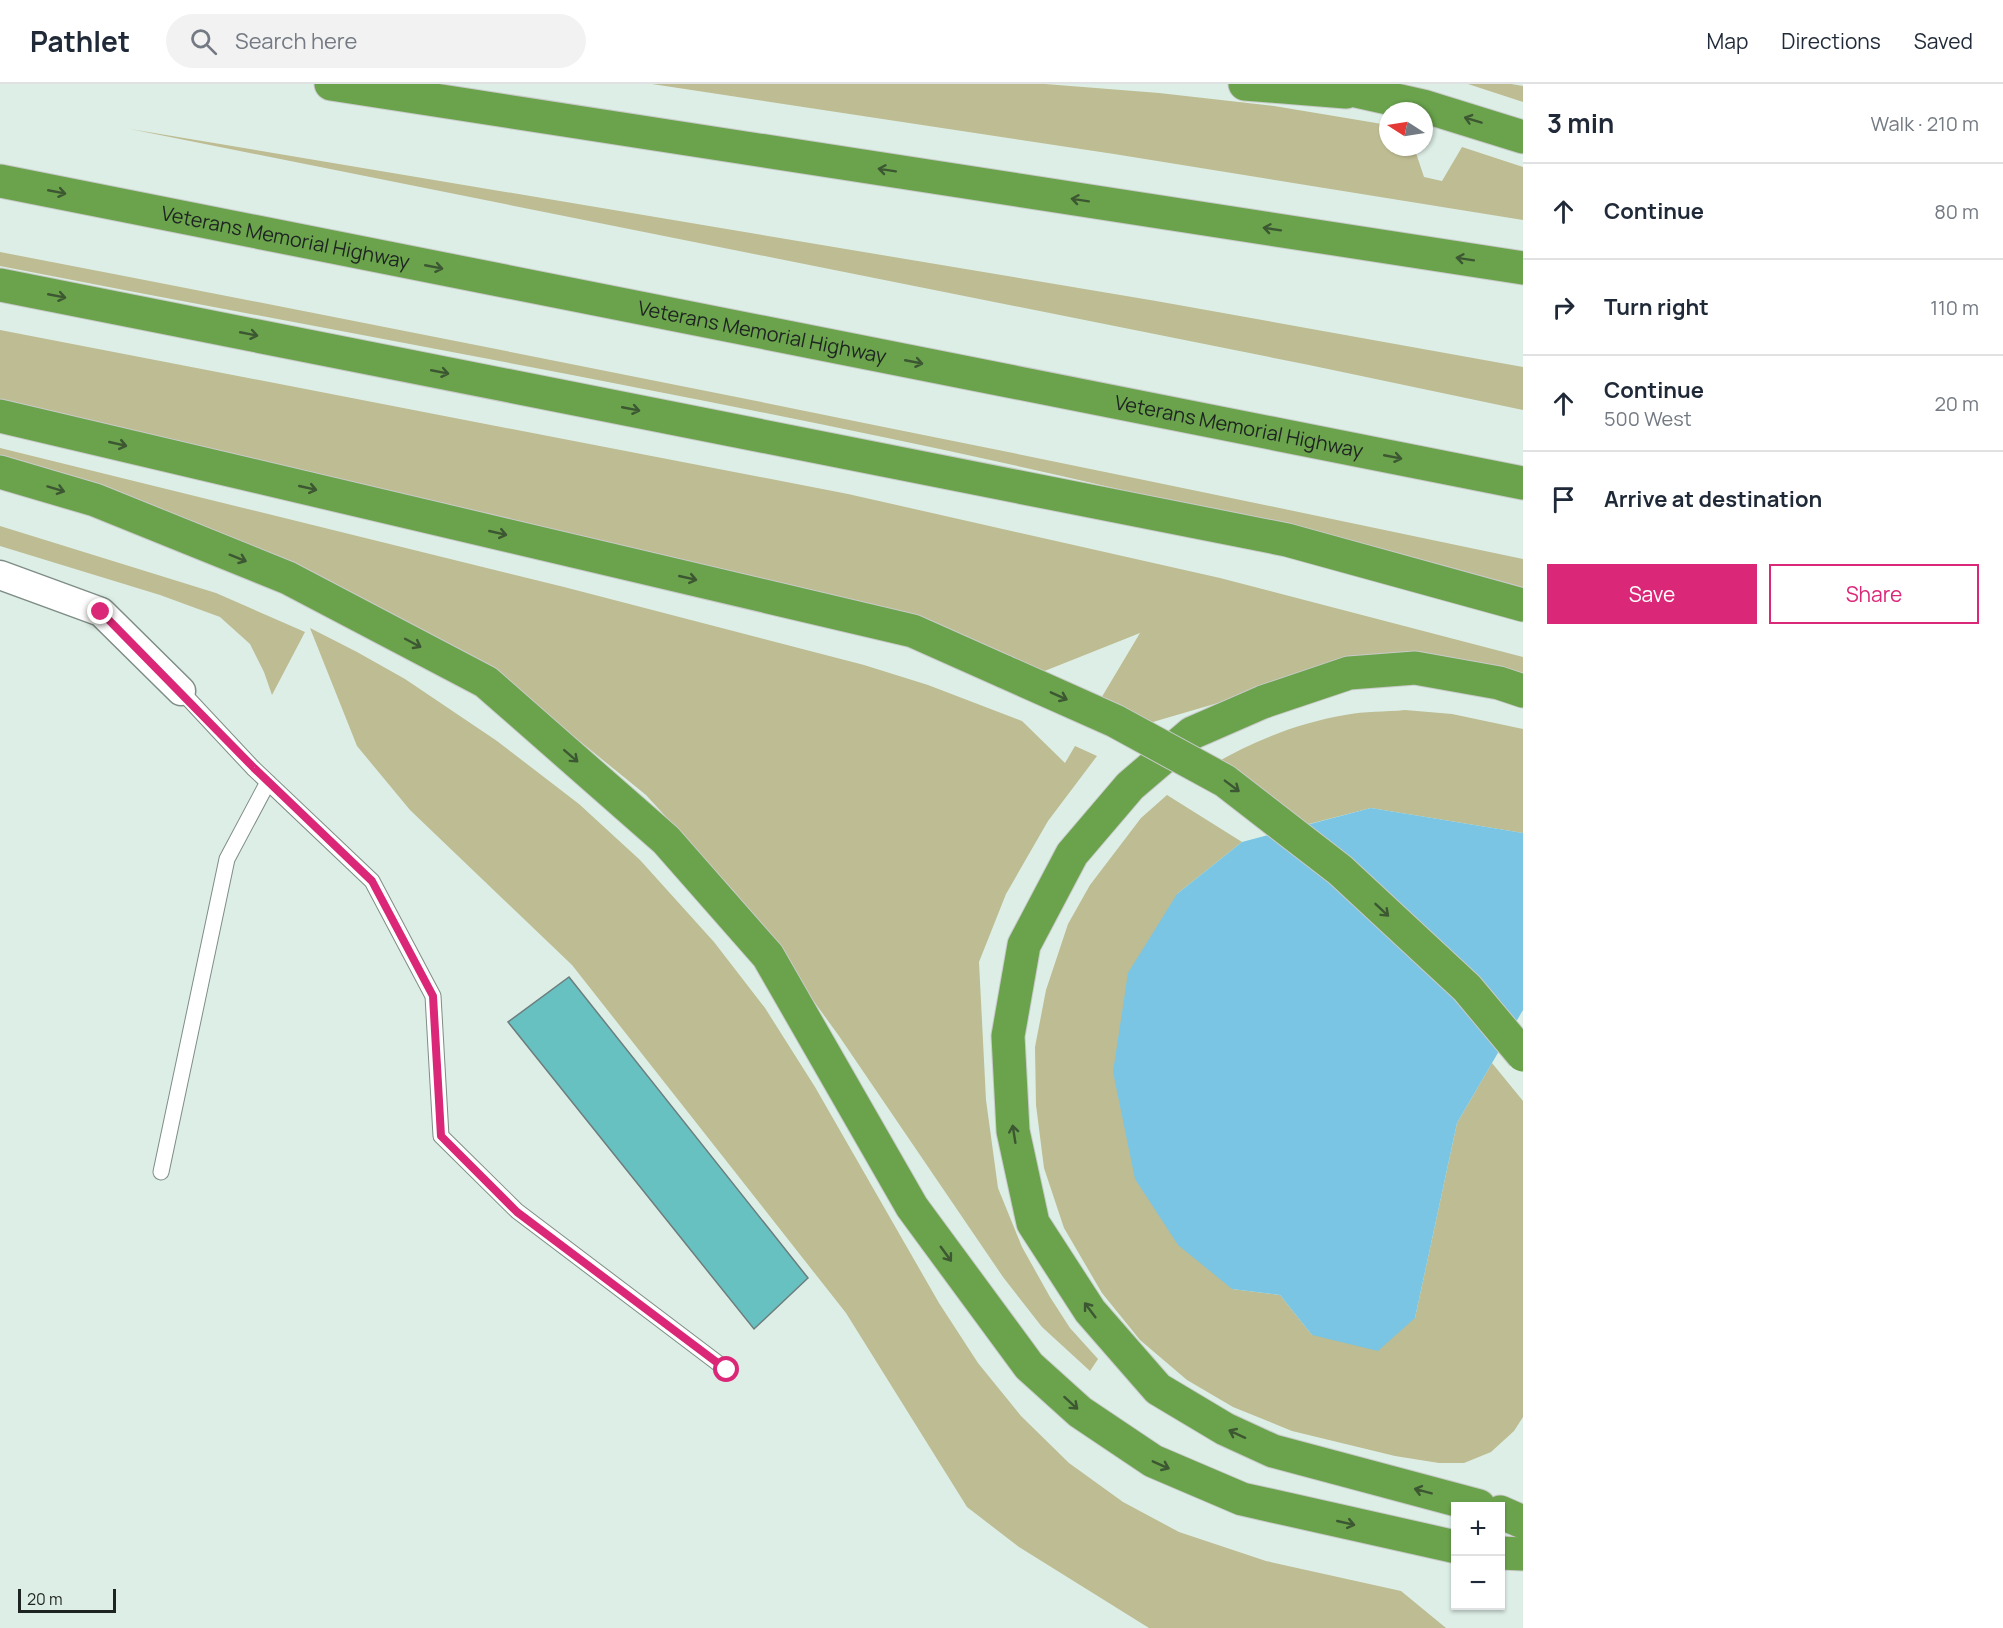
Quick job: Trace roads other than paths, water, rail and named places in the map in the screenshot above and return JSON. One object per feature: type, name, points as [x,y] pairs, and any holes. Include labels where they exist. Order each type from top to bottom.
[{"type":"highway","points":[[331,84],[1523,268]]},
{"type":"highway","points":[[1245,84],[1365,94]]},
{"type":"highway","points":[[1324,84],[1423,106],[1523,137]]},
{"type":"highway","name":"Veterans Memorial Highway","points":[[0,181],[1523,483]]},
{"type":"highway","points":[[0,285],[1287,540],[1523,605]]},
{"type":"highway","points":[[0,416],[913,631],[1115,721],[1225,781],[1340,870],[1467,988],[1523,1055]]},
{"type":"highway","points":[[0,472],[94,500],[288,578],[486,682],[666,840],[768,956],[912,1207],[1029,1366],[1080,1412],[1152,1461],[1242,1499],[1451,1546]]},
{"type":"highway","points":[[1464,1502],[1273,1451],[1225,1429],[1158,1389],[1090,1311],[1033,1223],[1013,1131],[1008,1036],[1024,945],[1072,854],[1130,786],[1192,733],[1263,702],[1349,673],[1415,668],[1499,683],[1523,691]]},
{"type":"highway","points":[[1505,1514],[1523,1522]]},
{"type":"highway","points":[[1505,1553],[1523,1554]]},
{"type":"street","points":[[0,575],[101,612],[181,691]]},
{"type":"lane","points":[[181,691],[268,782],[372,881],[433,996],[441,1136],[517,1212],[727,1370]]},
{"type":"lane","points":[[161,1172],[227,859],[268,782]]},
{"type":"water","points":[[1371,808],[1523,833],[1523,1010],[1457,1123],[1415,1318],[1378,1351],[1312,1335],[1280,1295],[1232,1289],[1178,1245],[1135,1179],[1113,1072],[1128,973],[1177,894],[1242,842]]}]
